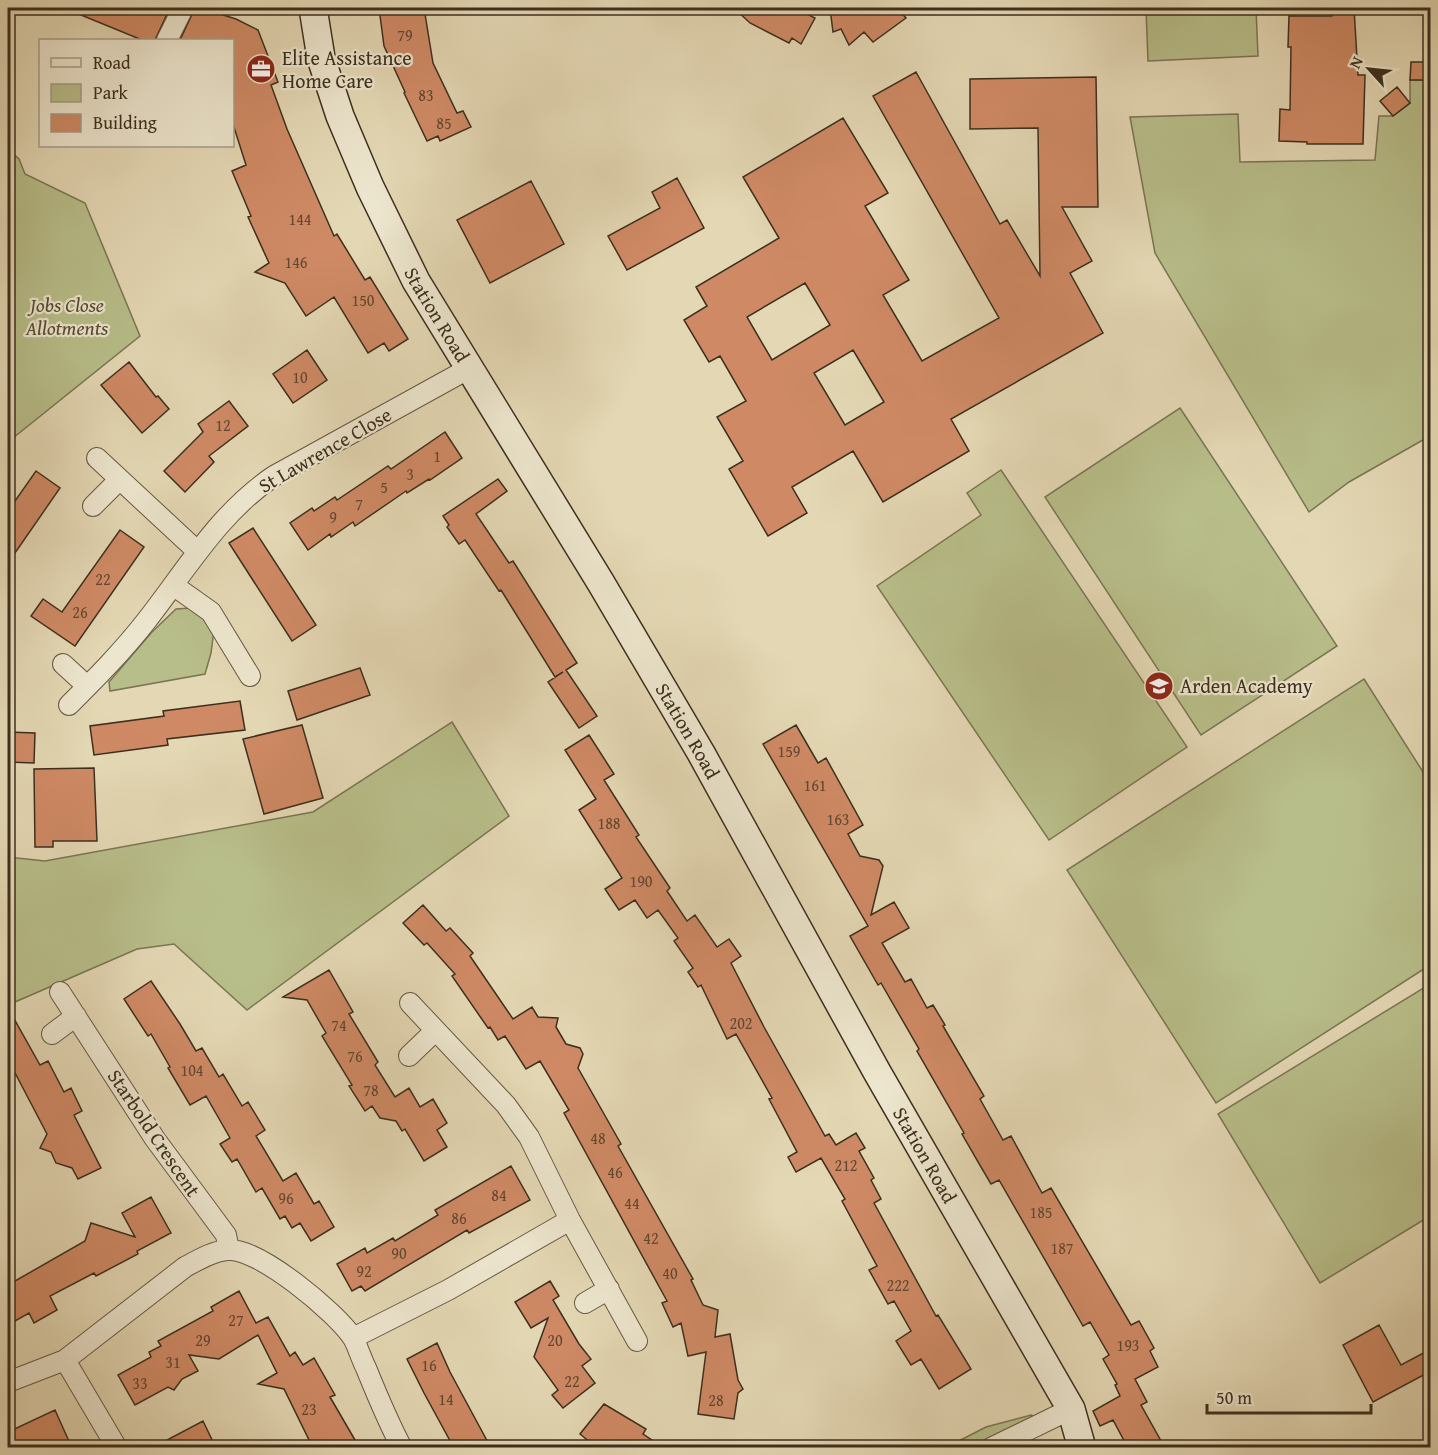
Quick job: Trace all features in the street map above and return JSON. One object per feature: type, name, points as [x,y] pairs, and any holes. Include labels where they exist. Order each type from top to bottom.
[{"type":"main road","name":"Station Road","points":[[313,8],[321,58],[340,116],[370,187],[416,281],[601,583],[701,753],[877,1072],[1071,1409],[1082,1448]]},
{"type":"street","points":[[167,39],[183,8]]},
{"type":"street","name":"St Lawrence Close","points":[[69,705],[114,661],[198,551],[240,502],[255,489],[274,476],[468,369]]},
{"type":"street","points":[[97,458],[198,551]]},
{"type":"street","points":[[93,506],[119,480]]},
{"type":"street","points":[[173,585],[212,612],[250,676]]},
{"type":"street","points":[[63,664],[87,686]]},
{"type":"street","name":"Starbold Crescent","points":[[60,992],[155,1139],[226,1235],[229,1250]]},
{"type":"street","points":[[411,1003],[506,1105],[529,1137],[570,1220],[637,1341]]},
{"type":"street","points":[[52,1034],[76,1016]]},
{"type":"street","points":[[409,1056],[435,1031]]},
{"type":"street","points":[[352,1338],[448,1290],[570,1220]]},
{"type":"street","points":[[8,1382],[64,1360],[185,1267],[207,1256],[229,1250],[246,1253],[262,1261],[295,1283],[328,1311],[352,1338],[388,1423],[402,1448]]},
{"type":"street","points":[[585,1304],[609,1289]]},
{"type":"street","points":[[64,1360],[117,1448]]},
{"type":"street","points":[[992,1448],[1071,1409]]},
{"type":"green space","points":[[1146,8],[1256,8],[1258,56],[1148,61]]},
{"type":"green space","points":[[1410,80],[1430,80],[1430,436],[1349,482],[1309,512],[1155,253],[1130,117],[1238,114],[1240,162],[1375,160],[1379,116],[1393,116],[1410,103]]},
{"type":"green space","name":"Jobs Close Allotments","points":[[8,149],[19,159],[25,174],[85,203],[140,336],[8,442]]},
{"type":"green space","points":[[1180,408],[1337,646],[1201,735],[1045,497]]},
{"type":"green space","points":[[1001,470],[1187,747],[1049,840],[877,586],[981,515],[967,493]]},
{"type":"green space","points":[[191,608],[201,614],[214,630],[205,674],[110,691],[109,682],[152,632],[176,609]]},
{"type":"green space","points":[[1364,679],[1430,783],[1430,965],[1216,1103],[1067,870]]},
{"type":"green space","points":[[452,722],[509,816],[247,1010],[174,944],[137,949],[8,1005],[8,857],[45,861],[313,812]]},
{"type":"green space","points":[[1430,984],[1430,1216],[1320,1283],[1218,1114]]},
{"type":"green space","points":[[1031,1415],[1044,1423],[1005,1447],[945,1448],[986,1427]]},
{"type":"building","points":[[64,8],[157,8],[168,12],[155,39],[140,39]]},
{"type":"building","points":[[195,8],[236,19],[258,30],[278,82],[271,85],[287,129],[334,236],[337,234],[365,280],[370,277],[408,339],[389,351],[384,343],[368,353],[334,297],[306,316],[285,283],[255,272],[269,263],[248,217],[251,216],[232,171],[246,165],[234,127],[234,39],[180,39]]},
{"type":"building","points":[[379,8],[424,8],[433,63],[457,113],[463,111],[471,127],[440,141],[438,136],[427,141],[384,46]]},
{"type":"building","points":[[734,8],[796,8],[815,18],[801,44],[792,38],[789,43],[750,23]]},
{"type":"building","points":[[830,8],[897,8],[906,18],[873,42],[864,32],[849,45],[841,29],[833,32]]},
{"type":"building","points":[[1337,8],[1354,8],[1358,75],[1365,75],[1363,144],[1307,144],[1307,142],[1279,141],[1280,109],[1290,110],[1289,16],[1332,16]]},
{"type":"building","points":[[1411,62],[1431,62],[1431,80],[1410,80]]},
{"type":"building","points":[[916,72],[1000,224],[1007,220],[1040,276],[1038,128],[970,129],[970,79],[1096,77],[1098,207],[1062,207],[1092,261],[1070,273],[1103,333],[951,419],[969,451],[883,502],[853,451],[792,487],[807,513],[768,536],[729,469],[743,461],[717,417],[746,401],[720,356],[709,362],[684,320],[707,306],[696,287],[779,238],[743,177],[843,118],[888,193],[865,206],[909,280],[883,295],[922,361],[999,318],[873,96]],"holes":[[[805,283],[830,325],[772,360],[747,317]],[[853,350],[884,402],[845,425],[814,373]]]},
{"type":"building","points":[[1397,87],[1410,103],[1393,116],[1380,101]]},
{"type":"building","points":[[677,178],[704,228],[627,270],[608,236],[660,208],[652,192]]},
{"type":"building","points":[[531,181],[564,244],[490,283],[457,220]]},
{"type":"building","points":[[307,350],[327,380],[293,403],[273,374]]},
{"type":"building","points":[[129,362],[156,397],[158,396],[169,409],[142,433],[101,385]]},
{"type":"building","points":[[229,401],[248,426],[209,456],[214,462],[185,492],[164,471],[203,432],[198,424]]},
{"type":"building","points":[[445,432],[462,458],[430,480],[407,493],[406,491],[355,526],[353,522],[331,537],[330,534],[308,550],[290,523],[312,508],[314,511],[335,497],[337,500],[388,466],[391,469]]},
{"type":"building","points":[[36,471],[60,488],[8,563],[8,511]]},
{"type":"building","points":[[498,479],[507,491],[476,514],[509,563],[513,561],[577,663],[566,670],[597,716],[579,728],[548,682],[563,672],[555,677],[501,590],[499,591],[465,540],[459,544],[447,527],[449,525],[443,516]]},
{"type":"building","points":[[253,528],[316,625],[292,641],[229,543]]},
{"type":"building","points":[[120,530],[144,547],[75,646],[31,616],[43,599],[62,612]]},
{"type":"building","points":[[360,668],[370,695],[297,720],[288,691]]},
{"type":"building","points":[[240,701],[245,730],[167,739],[168,745],[94,755],[90,726],[164,716],[163,711]]},
{"type":"building","points":[[302,725],[323,798],[264,814],[243,739]]},
{"type":"building","points":[[796,725],[818,763],[826,758],[863,825],[848,834],[860,856],[879,860],[883,866],[871,915],[894,902],[909,928],[882,943],[905,982],[911,979],[927,1008],[933,1005],[984,1096],[980,1099],[1003,1140],[1011,1136],[1042,1193],[1051,1188],[1131,1325],[1139,1321],[1154,1348],[1150,1351],[1158,1367],[1135,1379],[1147,1402],[1141,1405],[1165,1448],[1128,1448],[1113,1420],[1100,1426],[1093,1411],[1120,1396],[1115,1385],[1117,1384],[1103,1359],[1109,1355],[1090,1322],[1083,1326],[999,1180],[991,1184],[962,1134],[964,1133],[917,1051],[919,1049],[881,983],[878,985],[850,936],[868,926],[763,744]]},
{"type":"building","points":[[8,732],[35,733],[34,763],[8,762]]},
{"type":"building","points":[[589,735],[614,774],[604,780],[639,835],[636,837],[670,888],[667,891],[687,921],[695,915],[717,947],[729,939],[741,956],[731,963],[825,1136],[829,1134],[836,1145],[856,1133],[865,1148],[859,1151],[874,1178],[871,1180],[881,1199],[874,1203],[936,1316],[938,1315],[971,1369],[939,1389],[921,1359],[911,1365],[896,1341],[911,1331],[894,1301],[888,1304],[869,1270],[877,1266],[842,1201],[845,1199],[821,1158],[796,1172],[788,1157],[797,1152],[769,1099],[772,1098],[736,1034],[727,1039],[701,985],[698,987],[688,972],[693,968],[674,941],[678,938],[658,910],[647,918],[635,900],[619,910],[605,889],[622,878],[579,810],[596,799],[565,750]]},
{"type":"building","points":[[94,768],[97,841],[53,841],[53,847],[35,847],[34,769]]},
{"type":"building","points":[[423,905],[446,931],[450,928],[473,953],[470,956],[513,1019],[532,1007],[538,1017],[558,1018],[556,1027],[566,1044],[580,1048],[583,1054],[578,1068],[621,1144],[618,1146],[693,1279],[691,1280],[703,1305],[718,1310],[715,1337],[730,1334],[738,1380],[743,1389],[738,1393],[734,1419],[698,1414],[706,1352],[688,1356],[681,1323],[673,1327],[662,1303],[667,1301],[564,1113],[569,1110],[540,1061],[526,1069],[505,1036],[498,1040],[490,1027],[488,1028],[452,976],[455,974],[427,943],[424,945],[403,923]]},
{"type":"building","points":[[329,970],[353,1012],[349,1014],[378,1062],[375,1065],[395,1097],[409,1088],[420,1107],[433,1099],[447,1123],[437,1130],[447,1147],[424,1161],[405,1129],[402,1131],[396,1121],[380,1118],[372,1106],[365,1111],[322,1036],[326,1033],[307,1000],[283,997]]},
{"type":"building","points":[[151,981],[196,1051],[202,1048],[219,1077],[223,1074],[242,1106],[248,1102],[265,1130],[256,1136],[283,1181],[296,1173],[314,1204],[319,1201],[334,1227],[311,1241],[300,1223],[292,1228],[285,1216],[280,1219],[262,1188],[256,1192],[237,1159],[232,1162],[220,1144],[230,1138],[206,1096],[190,1105],[151,1034],[148,1036],[124,999]]},
{"type":"building","points":[[8,1008],[40,1065],[48,1061],[64,1092],[71,1088],[82,1111],[74,1115],[101,1168],[78,1179],[72,1168],[56,1163],[51,1152],[40,1148],[47,1134],[14,1071],[8,1075]]},
{"type":"building","points":[[511,1166],[530,1200],[469,1233],[467,1230],[365,1291],[361,1286],[352,1291],[337,1264],[365,1248],[367,1253],[393,1238],[395,1241],[438,1215],[435,1210]]},
{"type":"building","points":[[151,1197],[171,1233],[137,1251],[138,1254],[96,1276],[94,1273],[50,1296],[57,1310],[34,1323],[29,1313],[8,1325],[8,1285],[85,1241],[91,1223],[135,1237],[122,1213]]},
{"type":"building","points":[[550,1281],[559,1296],[553,1300],[579,1344],[591,1359],[582,1366],[595,1383],[563,1408],[552,1395],[558,1390],[534,1357],[548,1318],[531,1328],[515,1302]]},
{"type":"building","points":[[239,1291],[256,1323],[268,1317],[290,1356],[295,1352],[303,1365],[314,1358],[335,1395],[330,1397],[358,1448],[313,1448],[284,1389],[258,1384],[277,1373],[258,1335],[219,1359],[189,1355],[198,1371],[182,1379],[174,1390],[168,1387],[135,1405],[118,1375],[151,1357],[149,1352],[161,1346],[158,1341],[213,1311],[211,1307]]},
{"type":"building","points":[[1379,1325],[1401,1365],[1431,1349],[1431,1371],[1373,1402],[1343,1345]]},
{"type":"building","points":[[437,1343],[491,1448],[454,1448],[424,1393],[407,1359]]},
{"type":"building","points":[[604,1404],[646,1429],[643,1434],[664,1448],[597,1448],[580,1434]]},
{"type":"building","points":[[55,1410],[72,1448],[8,1448],[8,1432]]},
{"type":"building","points":[[203,1421],[216,1448],[152,1448]]},
{"type":"place","name":"Elite Assistance Home Care","points":[[261,69]]},
{"type":"place","name":"Arden Academy","points":[[1159,686]]}]
